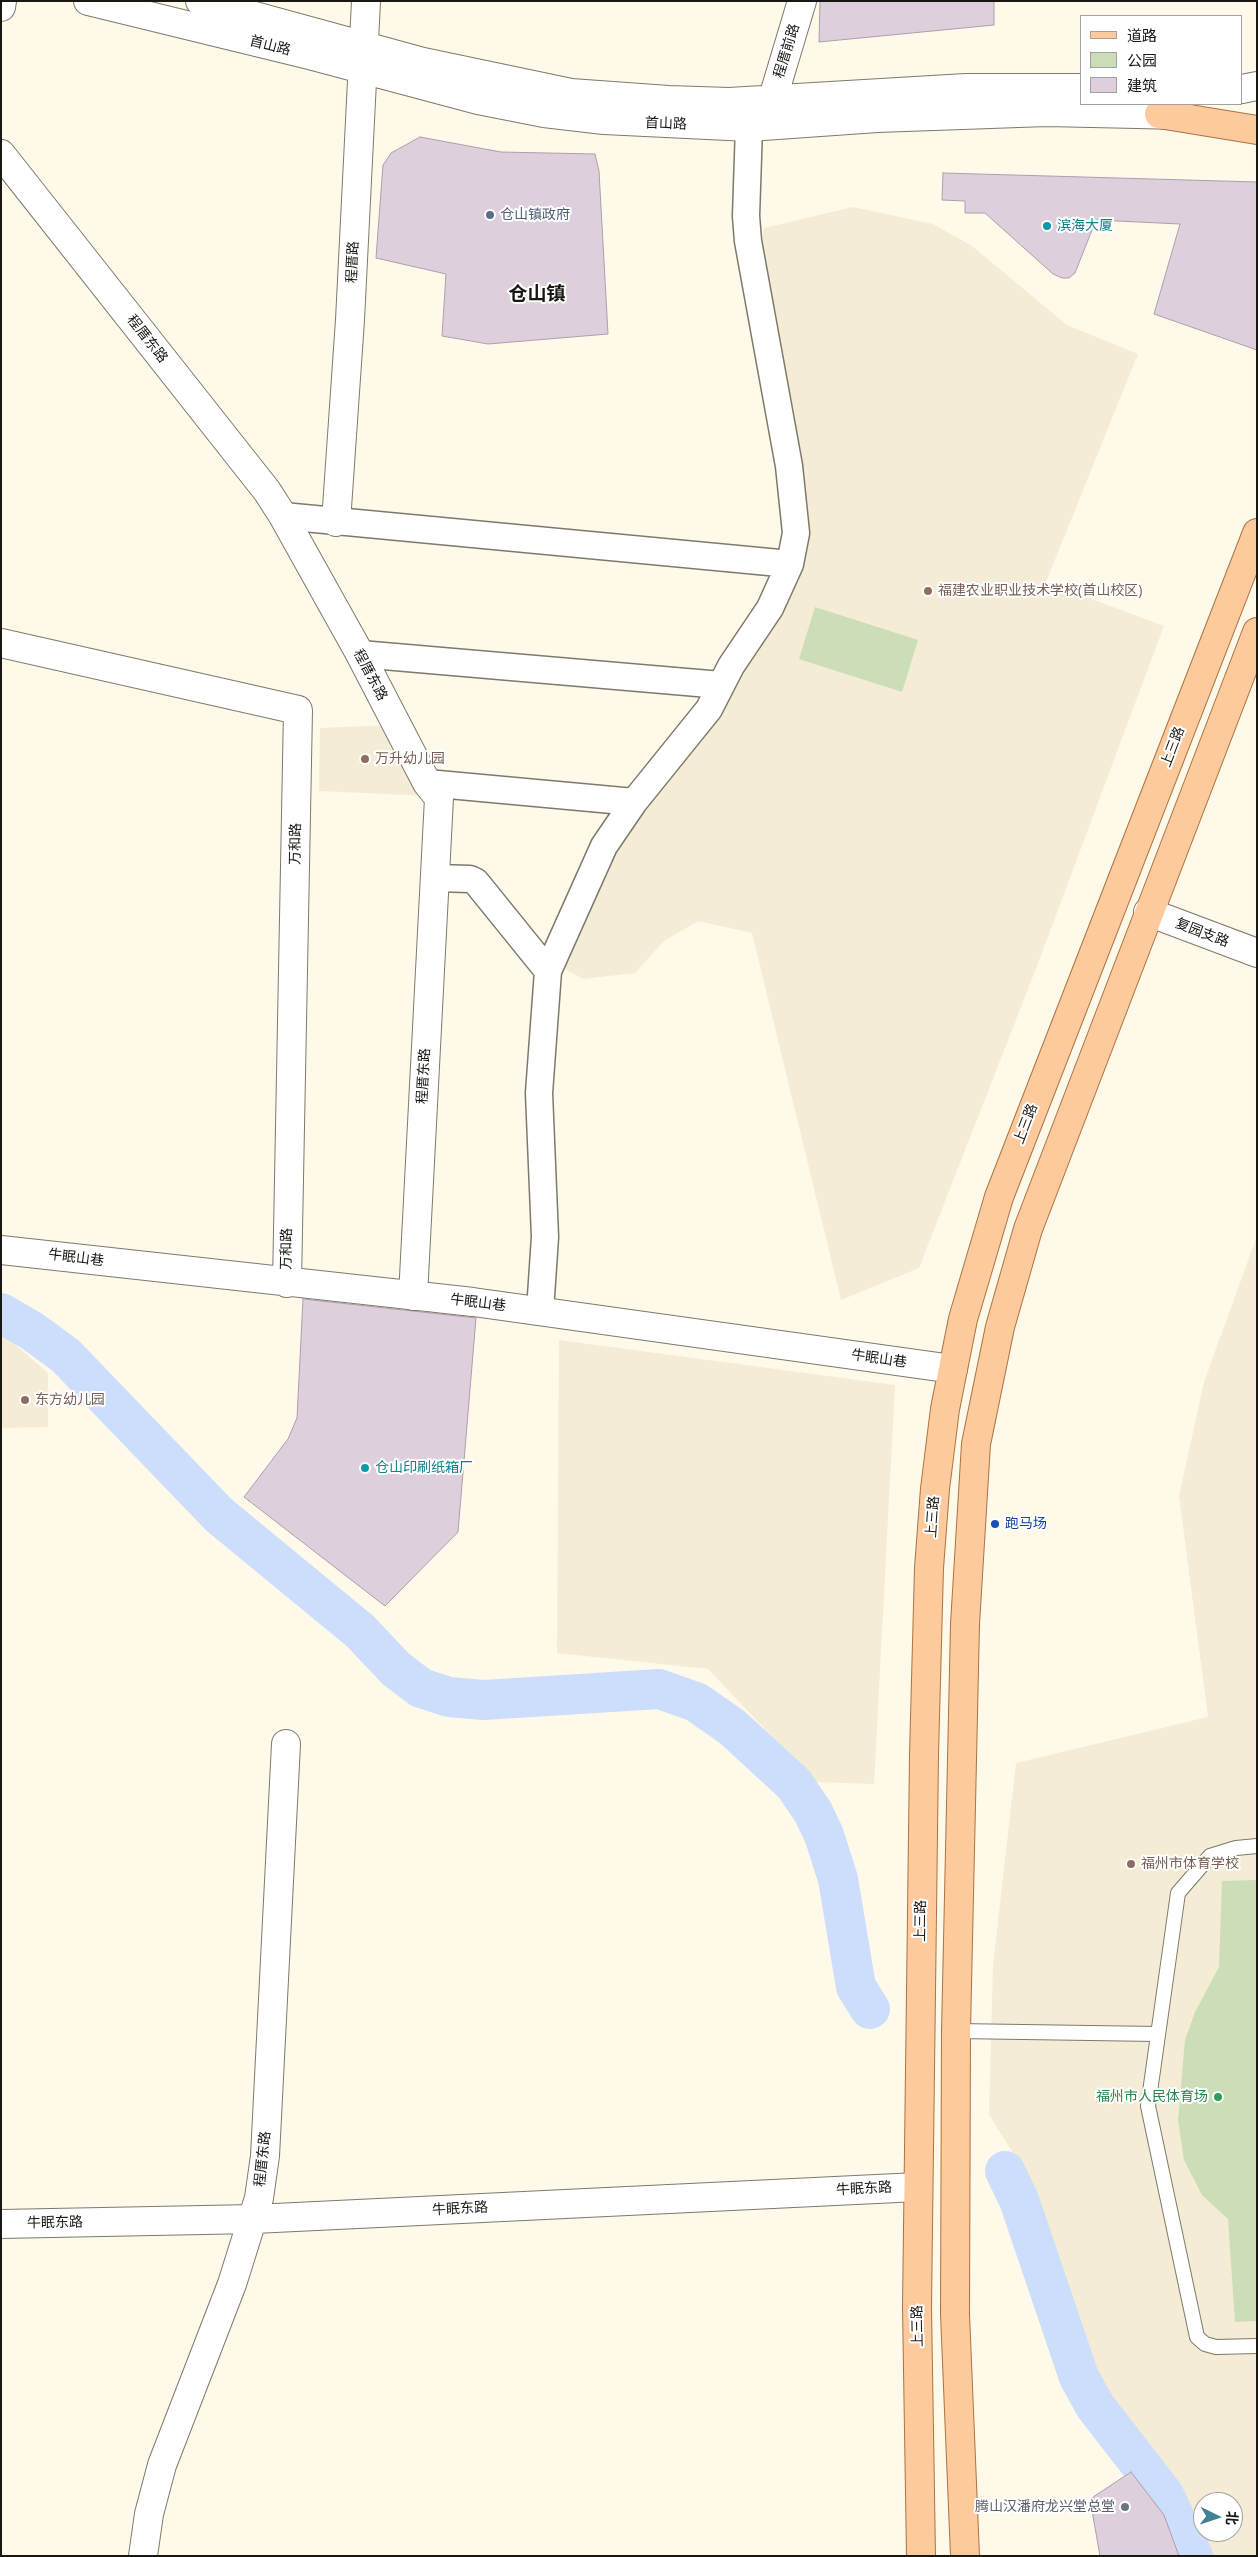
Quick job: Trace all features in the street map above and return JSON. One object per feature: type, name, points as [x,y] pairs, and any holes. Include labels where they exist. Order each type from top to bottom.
[{"type":"main road","points":[[1159,114],[1257,130]]},
{"type":"main road","name":"上三路","points":[[921,2556],[917,2307],[924,1775],[929,1568],[939,1449],[953,1369],[975,1273],[1014,1156],[1257,533]]},
{"type":"main road","points":[[965,2556],[955,2314],[956,2031],[965,1633],[972,1490],[978,1435],[1000,1327],[1028,1229],[1257,632]]},
{"type":"street","points":[[1,7],[2,1]]},
{"type":"street","name":"首山路","points":[[88,1],[363,57],[423,62],[572,93],[668,100],[772,101],[966,88],[1080,88]]},
{"type":"street","name":"首山路","points":[[200,1],[363,57],[478,100],[544,113],[604,120],[749,126],[1047,112],[1257,117]]},
{"type":"street","name":"程厝路","points":[[336,522],[350,320],[366,1]]},
{"type":"street","name":"程厝前路","points":[[772,101],[802,1]]},
{"type":"street","points":[[1243,90],[1257,86]]},
{"type":"street","points":[[1243,90],[1257,93]]},
{"type":"street","points":[[540,1311],[545,1237],[540,1093],[548,971],[598,856],[634,802],[706,714],[731,666],[770,608],[790,564],[796,534],[789,466],[746,224],[745,187],[749,126]]},
{"type":"street","name":"程厝东路","points":[[1,154],[267,492],[283,516],[360,654],[427,782],[439,798],[413,1296]]},
{"type":"street","points":[[283,516],[790,564]]},
{"type":"street","name":"万和路","points":[[1,643],[298,710],[286,1283]]},
{"type":"street","points":[[360,654],[721,685]]},
{"type":"street","points":[[427,782],[634,802]]},
{"type":"street","points":[[435,878],[470,879],[476,882],[548,971]]},
{"type":"street","name":"复园支路","points":[[1148,912],[1257,953]]},
{"type":"street","name":"牛眠山巷","points":[[1,1250],[540,1311],[953,1369]]},
{"type":"street","name":"程厝东路","points":[[143,2556],[149,2514],[162,2465],[232,2284],[254,2220],[265,2156],[286,1744]]},
{"type":"street","name":"牛眠东路","points":[[1,2224],[254,2220],[918,2187]]},
{"type":"lane","points":[[1257,1846],[1236,1848],[1210,1856],[1178,1893],[1148,2106],[1197,2336],[1205,2344],[1216,2347],[1257,2346]]},
{"type":"lane","points":[[956,2031],[1157,2034]]},
{"type":"shaded area","name":"福建农业职业技术学校(首山校区)","points":[[853,207],[933,224],[972,246],[1067,325],[1138,354],[1046,582],[1164,626],[1037,966],[919,1268],[841,1300],[752,933],[698,921],[664,941],[635,973],[583,979],[558,965],[578,911],[799,556],[758,261],[764,228]]},
{"type":"shaded area","name":"万升幼儿园","points":[[391,725],[431,796],[319,791],[320,728]]},
{"type":"shaded area","name":"福州市体育学校","points":[[1257,1236],[1257,2556],[1212,2556],[1204,2542],[1243,2542],[1243,2492],[1193,2492],[1193,2521],[1177,2492],[1100,2394],[1086,2368],[1068,2317],[1031,2181],[989,2115],[993,1965],[1016,1763],[1208,1717],[1179,1496],[1204,1382]]},
{"type":"shaded area","name":"东方幼儿园","points":[[1,1332],[48,1373],[48,1427],[1,1428]]},
{"type":"shaded area","points":[[559,1340],[895,1385],[874,1784],[815,1782],[708,1669],[557,1653]]},
{"type":"green space","points":[[815,607],[918,640],[902,692],[799,659]]},
{"type":"green space","name":"福州市人民体育场","points":[[1257,1880],[1257,2321],[1235,2322],[1228,2219],[1202,2195],[1184,2160],[1178,2120],[1185,2040],[1195,2012],[1219,1967],[1222,1881]]},
{"type":"building","points":[[820,1],[994,1],[994,25],[819,42]]},
{"type":"building","name":"仓山镇政府","points":[[420,137],[501,152],[595,154],[599,171],[608,334],[488,344],[442,336],[446,274],[376,258],[383,165],[391,153]]},
{"type":"building","name":"滨海大厦","points":[[943,173],[1257,182],[1257,350],[1154,314],[1180,224],[1096,220],[1075,273],[1069,278],[1062,278],[1053,274],[985,213],[965,213],[965,201],[942,200]]},
{"type":"building","name":"仓山印刷纸箱厂","points":[[303,1299],[476,1318],[458,1532],[385,1606],[244,1497],[288,1439],[297,1418]]},
{"type":"building","name":"腾山汉潘府龙兴堂总堂","points":[[1131,2472],[1164,2515],[1179,2556],[1100,2556],[1090,2499]]},
{"type":"waterway","points":[[1,1313],[32,1331],[66,1356],[219,1515],[360,1631],[396,1669],[421,1688],[449,1697],[484,1700],[659,1689],[696,1702],[732,1727],[794,1784],[813,1812],[824,1835],[838,1879],[856,1987],[870,2009]]},
{"type":"waterway","points":[[1005,2171],[1019,2200],[1079,2377],[1095,2406],[1164,2495],[1193,2556]]},
{"type":"place","name":"仓山镇政府","points":[[490,215]]},
{"type":"place","name":"滨海大厦","points":[[1047,226]]},
{"type":"place","name":"福建农业职业技术学校(首山校区)","points":[[928,591]]},
{"type":"place","name":"万升幼儿园","points":[[365,759]]},
{"type":"place","name":"东方幼儿园","points":[[25,1400]]},
{"type":"place","name":"仓山印刷纸箱厂","points":[[365,1468]]},
{"type":"place","name":"跑马场","points":[[995,1524]]},
{"type":"place","name":"福州市体育学校","points":[[1131,1864]]},
{"type":"place","name":"福州市人民体育场","points":[[1218,2097]]},
{"type":"place","name":"腾山汉潘府龙兴堂总堂","points":[[1125,2507]]},
{"type":"district","name":"仓山镇","points":[[537,295]]}]
